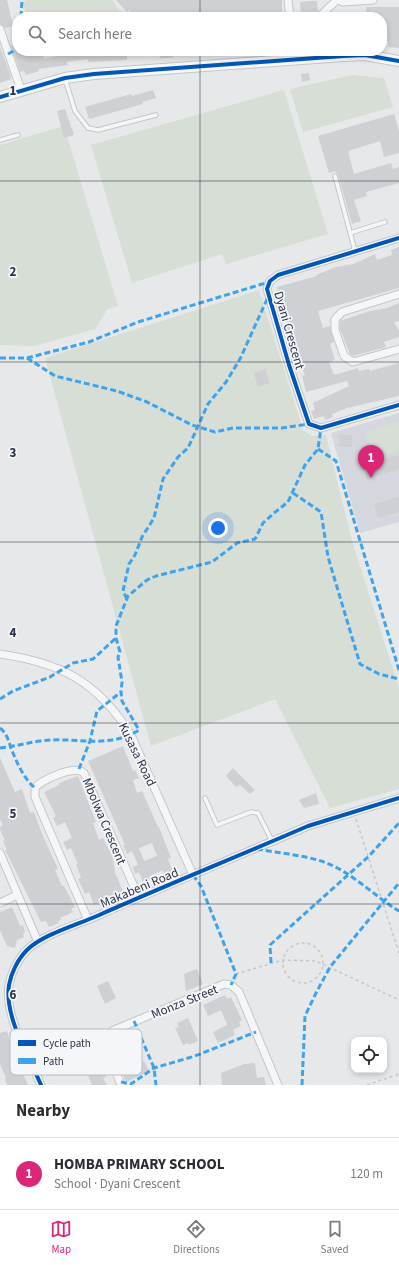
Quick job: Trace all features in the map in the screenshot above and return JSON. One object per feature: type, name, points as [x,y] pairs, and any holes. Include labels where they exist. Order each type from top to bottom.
[{"type":"street","points":[[288,0],[289,12]]},
{"type":"street","points":[[324,12],[337,0],[343,2],[373,0]]},
{"type":"street","points":[[0,29],[21,90]]},
{"type":"street","points":[[0,97],[65,78],[282,56]]},
{"type":"street","points":[[365,56],[399,61]]},
{"type":"street","name":"Dyani Crescent","points":[[399,238],[274,277],[268,286],[268,297],[309,424],[321,428],[399,405]]},
{"type":"street","points":[[399,294],[342,312],[337,315],[334,324],[344,356],[352,362],[399,349]]},
{"type":"street","name":"Kusasa Road","points":[[0,654],[28,658],[62,669],[79,679],[96,692],[120,718],[131,735],[193,876]]},
{"type":"street","name":"Mbolwa Crescent","points":[[88,920],[35,797],[35,788],[41,782],[74,769],[82,770],[139,898]]},
{"type":"street","name":"Makabeni Road","points":[[17,1029],[8,998],[9,984],[19,960],[27,950],[38,942],[308,826],[399,798]]},
{"type":"street","points":[[0,853],[38,942]]},
{"type":"street","points":[[0,903],[18,895]]},
{"type":"street","name":"Monza Street","points":[[117,1029],[224,984],[231,985],[239,992],[278,1085]]},
{"type":"street","points":[[0,994],[8,998]]},
{"type":"street","name":"Makabeni Road","points":[[37,1075],[41,1085]]},
{"type":"street","name":"Monza Street","points":[[117,1075],[121,1085]]},
{"type":"lane","points":[[65,78],[75,111],[88,128],[98,130],[156,115]]},
{"type":"lane","points":[[0,140],[18,135]]},
{"type":"lane","points":[[335,176],[355,251]]},
{"type":"lane","points":[[350,233],[384,222]]},
{"type":"lane","points":[[205,798],[217,825],[251,812],[258,813],[272,841]]},
{"type":"path","points":[[354,811],[399,953]]},
{"type":"path","points":[[305,943],[312,945],[318,950],[322,957],[323,964],[321,972],[316,978],[308,982],[300,983],[287,975],[283,968],[283,960],[291,947],[305,943]]},
{"type":"path","points":[[236,974],[283,960],[299,959],[323,964],[399,1000]]},
{"type":"path","points":[[367,1085],[399,1074]]},
{"type":"shaded area","points":[[27,0],[113,0],[118,9],[124,12],[26,12],[22,3]]},
{"type":"shaded area","points":[[352,75],[384,78],[393,107],[303,132],[290,89]]},
{"type":"shaded area","points":[[284,90],[328,234],[226,264],[222,254],[132,283],[91,145]]},
{"type":"shaded area","points":[[64,126],[118,306],[108,309],[95,329],[34,346],[0,345],[0,145]]},
{"type":"shaded area","points":[[259,290],[303,430],[312,436],[326,435],[352,541],[399,688],[399,789],[330,808],[275,699],[151,746],[45,358]]},
{"type":"shaded area","points":[[399,413],[399,522],[360,533],[331,433]]},
{"type":"shaded area","points":[[399,421],[399,451],[374,459],[366,432]]},
{"type":"building","points":[[0,0],[7,0],[12,26],[5,28],[0,24]]},
{"type":"building","points":[[116,0],[282,0],[282,12],[131,12],[129,10],[127,12]]},
{"type":"building","points":[[317,1],[318,12],[301,12],[300,2]]},
{"type":"building","points":[[366,7],[399,7],[399,48],[388,47],[387,12],[366,12]]},
{"type":"building","points":[[0,47],[11,79],[0,83]]},
{"type":"building","points":[[15,56],[44,56],[44,59],[56,56],[127,56],[127,60],[88,62],[88,59],[67,62],[68,65],[38,69],[39,71],[26,75],[24,71],[20,72]]},
{"type":"building","points":[[160,56],[173,56],[173,58],[160,58]]},
{"type":"building","points":[[309,73],[310,80],[302,82],[301,74]]},
{"type":"building","points":[[153,90],[156,98],[142,102],[143,104],[89,119],[85,107],[131,94],[132,96]]},
{"type":"building","points":[[65,109],[74,135],[64,138],[57,111]]},
{"type":"building","points":[[394,114],[399,131],[399,153],[384,157],[380,141],[348,151],[354,174],[391,163],[393,169],[399,167],[399,183],[366,192],[367,196],[354,200],[361,221],[352,224],[338,175],[335,171],[329,173],[318,136]]},
{"type":"building","points":[[399,247],[399,288],[318,311],[323,328],[330,326],[334,342],[330,344],[335,360],[329,362],[334,375],[358,368],[359,371],[369,369],[370,371],[399,363],[399,396],[347,408],[332,414],[333,417],[325,420],[324,416],[314,419],[311,411],[315,410],[313,403],[349,386],[347,381],[306,392],[302,376],[305,375],[298,358],[293,359],[286,321],[276,293],[278,292],[277,287],[317,276],[316,275],[336,267],[354,264],[375,254],[377,260],[392,255],[391,250]]},
{"type":"building","points":[[399,303],[399,321],[394,322],[399,331],[399,337],[384,342],[386,347],[353,356],[350,354],[340,329],[340,321],[370,311],[387,308]]},
{"type":"building","points":[[265,369],[270,383],[258,387],[254,373]]},
{"type":"building","points":[[339,435],[352,435],[352,447],[339,447]]},
{"type":"building","points":[[399,455],[399,469],[367,479],[363,466]]},
{"type":"building","points":[[399,497],[399,512],[378,518],[374,504]]},
{"type":"building","points":[[123,746],[133,771],[135,770],[139,778],[133,780],[137,793],[142,791],[159,827],[171,858],[168,859],[173,872],[164,875],[163,870],[150,876],[151,879],[143,882],[139,872],[135,874],[133,867],[138,865],[132,851],[127,854],[123,845],[125,845],[88,761]],"holes":[[[152,843],[157,856],[144,861],[139,848]]]},
{"type":"building","points":[[0,758],[15,792],[22,789],[30,813],[34,812],[58,869],[55,870],[62,886],[64,886],[75,907],[71,909],[73,912],[60,918],[61,920],[58,921],[59,923],[49,927],[46,921],[41,922],[5,850],[7,850],[3,841],[5,840],[0,830],[0,827],[3,825],[0,819]]},
{"type":"building","points":[[233,768],[255,790],[250,794],[240,785],[236,787],[226,776]]},
{"type":"building","points":[[78,776],[96,822],[93,823],[99,840],[103,838],[113,858],[115,872],[123,892],[94,905],[89,892],[85,894],[78,879],[81,878],[76,864],[78,864],[71,848],[67,850],[63,842],[72,838],[65,822],[57,826],[53,818],[56,816],[44,792],[60,785],[59,783]]},
{"type":"building","points":[[316,793],[319,804],[304,808],[299,800]]},
{"type":"building","points":[[12,907],[20,926],[23,925],[25,932],[23,933],[24,937],[17,940],[15,948],[7,946],[0,930],[0,912]]},
{"type":"building","points":[[197,969],[203,984],[186,991],[184,974]]},
{"type":"building","points":[[108,981],[116,998],[105,1004],[97,986]]},
{"type":"building","points":[[225,995],[227,999],[231,997],[242,1020],[239,1022],[241,1026],[233,1030],[235,1035],[218,1043],[213,1032],[227,1025],[221,1010],[208,1016],[203,1005]]},
{"type":"building","points":[[188,1018],[198,1041],[189,1045],[188,1043],[183,1045],[175,1028],[179,1027],[177,1023]]},
{"type":"building","points":[[7,1031],[10,1041],[10,1075],[23,1075],[28,1085],[7,1085],[6,1078],[0,1064],[0,1033]]},
{"type":"building","points":[[144,1061],[149,1071],[142,1074],[142,1062]]},
{"type":"building","points":[[255,1063],[257,1078],[264,1077],[266,1085],[222,1085],[221,1073],[244,1064]]},
{"type":"building","points":[[88,1075],[105,1075],[106,1077],[103,1078],[107,1085],[92,1085]]},
{"type":"building","points":[[123,1075],[141,1075],[126,1082]]},
{"type":"marked path","points":[[21,12],[22,0]]},
{"type":"marked path","points":[[8,54],[12,52]]},
{"type":"marked path","points":[[0,358],[27,358],[89,342],[138,322],[269,283]]},
{"type":"marked path","points":[[127,599],[123,591],[129,564],[135,555],[142,537],[154,518],[163,479],[178,457],[188,448],[208,404],[226,382],[240,359],[268,297]]},
{"type":"marked path","points":[[27,358],[55,376],[117,391],[147,402],[192,425],[215,432],[233,428],[282,428],[309,424]]},
{"type":"marked path","points":[[0,748],[53,740],[103,741],[127,736],[139,730],[122,701],[122,682],[118,657],[120,652],[116,638],[116,626],[128,596],[147,580],[156,576],[212,562],[237,543],[255,539],[263,523],[288,502],[305,465],[318,449],[321,428]]},
{"type":"marked path","points":[[318,449],[336,461],[399,670]]},
{"type":"marked path","points":[[293,493],[321,512],[328,557],[360,664],[379,674],[399,679]]},
{"type":"marked path","points":[[0,699],[13,691],[50,677],[73,663],[93,659],[116,638]]},
{"type":"marked path","points":[[79,769],[90,741],[97,711],[121,692]]},
{"type":"marked path","points":[[0,728],[7,736],[22,772],[35,788]]},
{"type":"marked path","points":[[271,963],[270,945],[369,856],[399,823]]},
{"type":"marked path","points":[[257,849],[291,854],[334,866],[399,911]]},
{"type":"marked path","points":[[193,875],[201,886],[236,974],[231,985]]},
{"type":"marked path","points":[[302,1085],[305,1016],[316,993],[330,967],[399,883]]},
{"type":"marked path","points":[[134,1021],[137,1029]]},
{"type":"marked path","points":[[121,1082],[131,1084],[154,1068],[195,1056],[256,1032]]},
{"type":"marked path","points":[[142,1040],[154,1068],[156,1085]]},
{"type":"cycle path","points":[[0,97],[65,78],[94,74],[343,56]]},
{"type":"cycle path","points":[[371,56],[399,61]]},
{"type":"cycle path","points":[[399,238],[278,275],[270,281],[267,289],[289,365],[309,424],[321,428],[399,405]]},
{"type":"cycle path","points":[[16,1029],[10,1010],[8,997],[11,976],[15,966],[27,950],[41,940],[308,826],[399,798]]},
{"type":"cycle path","points":[[36,1075],[41,1085]]},
{"type":"place","name":"HOMBA PRIMARY SCHOOL","points":[[371,478]]}]
